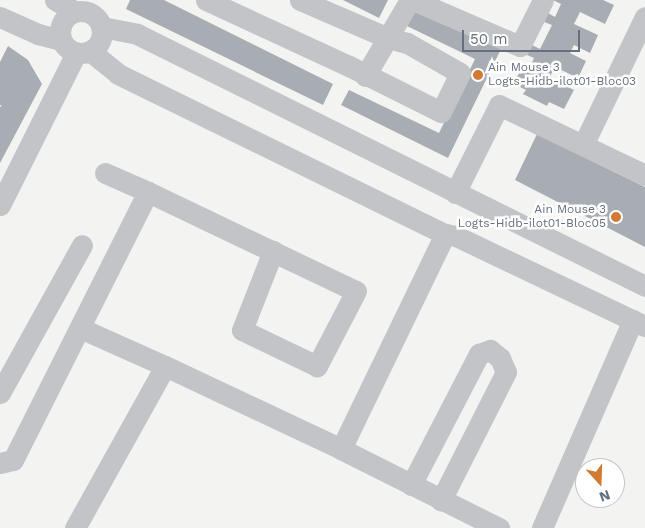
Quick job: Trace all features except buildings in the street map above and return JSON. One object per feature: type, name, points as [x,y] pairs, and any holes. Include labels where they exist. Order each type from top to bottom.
[{"type":"street","points":[[55,0],[93,13],[137,34],[645,286]]},
{"type":"street","points":[[206,0],[441,112],[460,73],[408,43],[388,38],[300,0]]},
{"type":"street","points":[[365,76],[411,0],[520,46],[543,0]]},
{"type":"street","points":[[0,205],[76,48],[100,41],[93,13]]},
{"type":"street","points":[[76,48],[60,26],[68,15],[93,13]]},
{"type":"street","points":[[0,17],[76,48],[118,74],[445,234],[456,236],[639,323],[542,528]]},
{"type":"street","points":[[583,145],[645,17]]},
{"type":"street","points":[[455,193],[500,105],[645,175]]},
{"type":"street","points":[[105,172],[356,291],[317,366],[242,330],[273,252]]},
{"type":"street","points":[[0,463],[13,460],[148,192]]},
{"type":"street","points":[[341,449],[445,234]]},
{"type":"street","points":[[0,393],[82,245]]},
{"type":"street","points":[[80,328],[341,449],[498,528]]},
{"type":"street","points":[[411,485],[479,354],[490,350],[500,358],[506,372],[441,500]]},
{"type":"street","points":[[75,528],[165,366]]},
{"type":"place","name":"Ain Mouse 3 Logts-Hidb-ilot01-Bloc03","points":[[478,75]]},
{"type":"place","name":"Ain Mouse 3 Logts-Hidb-ilot01-Bloc05","points":[[616,217]]}]
